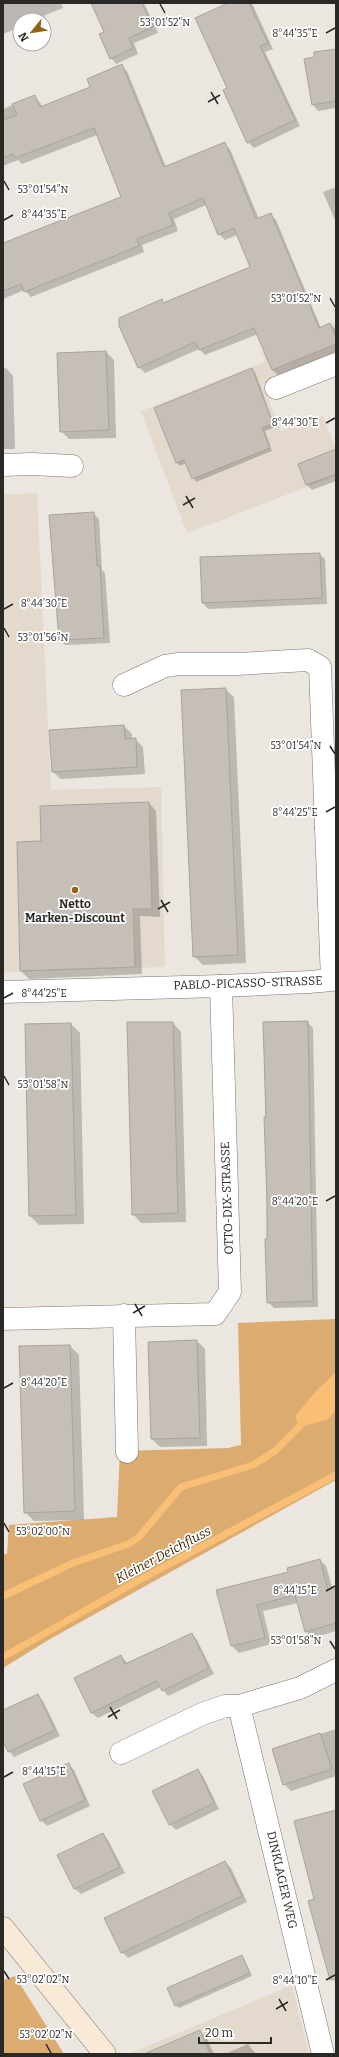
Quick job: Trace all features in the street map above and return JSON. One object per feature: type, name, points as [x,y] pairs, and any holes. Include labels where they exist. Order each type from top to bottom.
[{"type":"main road","points":[[3,1928],[105,2054]]},
{"type":"street","points":[[276,388],[336,364]]},
{"type":"street","points":[[3,465],[32,464],[72,466]]},
{"type":"street","points":[[124,685],[165,666],[179,664],[238,664],[308,660],[320,667],[331,827]]},
{"type":"street","name":"PABLO-PICASSO-STRASSE","points":[[3,992],[221,986],[332,980],[331,827]]},
{"type":"street","name":"OTTO-DIX-STRASSE","points":[[3,1319],[215,1314],[230,1292],[221,986]]},
{"type":"street","points":[[124,1315],[127,1452]]},
{"type":"street","points":[[121,1753],[202,1714],[225,1706],[239,1706],[300,1688],[336,1670]]},
{"type":"street","name":"DINKLAGER WEG","points":[[239,1706],[323,2054]]},
{"type":"shaded area","points":[[333,322],[336,328],[336,353],[262,384],[281,431],[323,415],[336,450],[336,476],[187,533],[141,411],[266,361],[262,352]]},
{"type":"shaded area","points":[[37,493],[51,790],[161,787],[165,967],[3,972],[3,495]]},
{"type":"shaded area","points":[[336,1319],[336,1480],[50,1639],[3,1668],[3,1554],[7,1554],[9,1525],[117,1517],[120,1451],[228,1448],[241,1445],[238,1323]]},
{"type":"shaded area","points":[[336,1372],[336,1410],[327,1420],[299,1427],[295,1416],[316,1391]]},
{"type":"shaded area","points":[[15,1976],[64,2054],[3,2054],[3,1980]]},
{"type":"shaded area","points":[[292,1985],[309,2054],[131,2053]]},
{"type":"building","points":[[91,3],[142,3],[153,27],[129,38],[133,48],[110,59],[99,34],[104,32]]},
{"type":"building","points":[[228,3],[249,3],[268,43],[260,46],[295,120],[247,143],[223,90],[227,88],[195,18]]},
{"type":"building","points":[[336,49],[336,101],[312,105],[304,59],[314,57],[314,52]]},
{"type":"building","points":[[122,64],[164,167],[225,142],[256,219],[271,213],[319,328],[330,323],[336,338],[336,344],[272,370],[254,328],[199,350],[195,342],[138,368],[119,326],[119,318],[162,299],[163,303],[250,267],[234,228],[218,235],[203,198],[169,213],[173,225],[137,239],[139,246],[24,292],[21,284],[3,291],[3,243],[121,197],[94,128],[15,158],[13,154],[3,158],[3,120],[17,115],[12,104],[35,95],[40,107],[90,87],[87,79]]},
{"type":"building","points":[[106,351],[109,430],[60,432],[57,353]]},
{"type":"building","points":[[252,368],[273,424],[262,428],[270,448],[192,479],[184,460],[176,463],[154,408]]},
{"type":"building","points":[[336,449],[336,474],[306,485],[298,464]]},
{"type":"building","points":[[94,512],[97,566],[100,566],[104,638],[59,640],[49,515]]},
{"type":"building","points":[[320,553],[322,598],[202,603],[200,557]]},
{"type":"building","points":[[226,688],[238,955],[193,957],[181,690]]},
{"type":"building","points":[[124,725],[125,739],[136,738],[137,767],[52,772],[49,730]]},
{"type":"building","name":"Netto Marken-Discount","points":[[149,802],[152,909],[133,909],[135,967],[20,971],[17,842],[41,841],[40,806]]},
{"type":"building","points":[[308,1021],[313,1301],[267,1303],[265,1239],[267,1239],[267,1200],[264,1117],[266,1117],[263,1022]]},
{"type":"building","points":[[127,1022],[173,1022],[178,1213],[132,1215]]},
{"type":"building","points":[[71,1023],[76,1215],[29,1216],[25,1024]]},
{"type":"building","points":[[197,1340],[200,1438],[151,1439],[148,1342]]},
{"type":"building","points":[[70,1345],[75,1511],[24,1513],[19,1346]]},
{"type":"building","points":[[320,1559],[328,1590],[336,1588],[336,1623],[305,1632],[295,1595],[257,1605],[265,1638],[231,1646],[216,1590],[288,1572],[287,1568]]},
{"type":"building","points":[[192,1633],[209,1668],[162,1691],[157,1681],[91,1713],[74,1678],[121,1655],[125,1664]]},
{"type":"building","points":[[38,1694],[55,1730],[8,1752],[3,1742],[3,1710]]},
{"type":"building","points":[[320,1733],[332,1769],[283,1785],[272,1749]]},
{"type":"building","points":[[69,1763],[85,1800],[40,1821],[23,1784]]},
{"type":"building","points":[[198,1769],[214,1803],[169,1825],[152,1791]]},
{"type":"building","points":[[336,1810],[336,1979],[330,1980],[308,1901],[314,1899],[294,1821]]},
{"type":"building","points":[[103,1833],[120,1867],[74,1889],[57,1855]]},
{"type":"building","points":[[225,1861],[242,1896],[121,1953],[104,1918]]},
{"type":"building","points":[[242,1955],[250,1973],[175,2006],[167,1988]]},
{"type":"building","points":[[200,2030],[210,2054],[144,2054]]},
{"type":"waterway","points":[[3,1596],[73,1563],[128,1544],[138,1538],[181,1487],[253,1465],[275,1451],[305,1421]]},
{"type":"waterway","name":"Kleiner Deichfluss","points":[[3,1657],[132,1584],[336,1475]]},
{"type":"place","name":"Netto Marken-Discount","points":[[75,890]]}]
